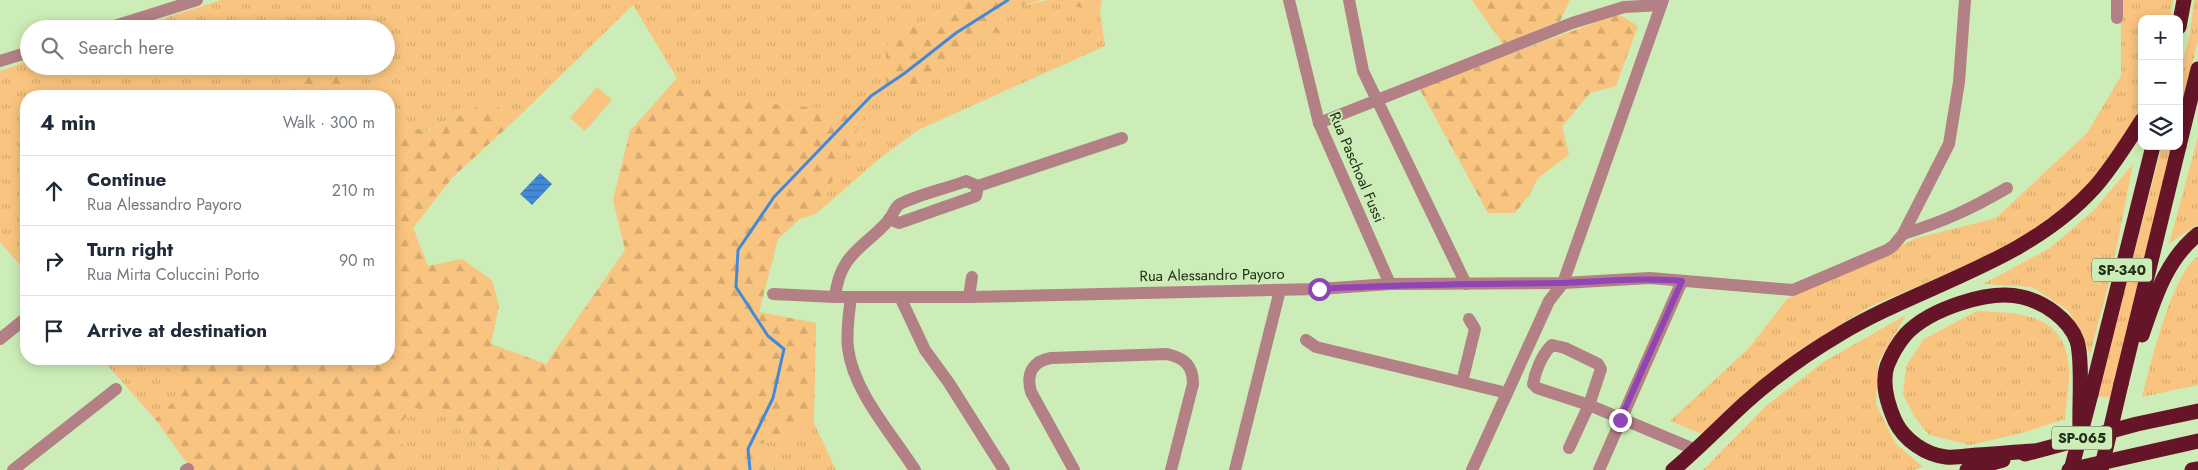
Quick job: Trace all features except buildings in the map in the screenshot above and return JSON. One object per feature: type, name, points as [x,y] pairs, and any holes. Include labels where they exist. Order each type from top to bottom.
[{"type":"highway","points":[[2181,15],[2184,0]]},
{"type":"highway","name":"SP-340","points":[[2183,130],[2198,69]]},
{"type":"highway","points":[[1673,470],[1746,402],[1789,367],[1840,333],[1874,315],[1990,263],[2037,236],[2059,220],[2094,188],[2138,126]]},
{"type":"highway","name":"SP-340","points":[[2080,434],[2152,150]]},
{"type":"highway","name":"SP-340","points":[[2121,384],[2178,150]]},
{"type":"highway","points":[[2101,470],[2121,384],[2135,359],[2162,280],[2182,250],[2198,234]]},
{"type":"highway","points":[[2034,451],[1946,457],[1926,451],[1909,440],[1898,426],[1888,405],[1885,386],[1887,368],[1906,334],[1936,313],[1957,304],[1979,298],[2021,296],[2040,303],[2070,328],[2077,341],[2080,359],[2080,434],[2070,470]]},
{"type":"highway","points":[[2137,424],[2180,405],[2198,401]]},
{"type":"highway","name":"SP-065","points":[[1967,470],[2137,424],[2198,411]]},
{"type":"highway","name":"SP-065","points":[[2070,470],[2198,441]]},
{"type":"highway","points":[[2192,470],[2198,469]]},
{"type":"street","points":[[134,20],[198,0]]},
{"type":"street","name":"Rua Paschoal Fussi","points":[[1289,0],[1319,124],[1390,284]]},
{"type":"street","points":[[1349,0],[1363,71],[1466,284]]},
{"type":"street","points":[[1903,234],[1940,166],[1949,144],[1959,82],[1964,0]]},
{"type":"street","points":[[2117,0],[2117,18]]},
{"type":"street","points":[[1319,124],[1572,23],[1624,7],[1662,3],[1563,282],[1549,301],[1472,470]]},
{"type":"street","points":[[0,61],[20,55]]},
{"type":"street","points":[[835,297],[838,277],[842,267],[864,242],[889,219],[899,223],[976,196],[978,186],[1122,138]]},
{"type":"street","points":[[1903,234],[1940,223],[1978,205],[2007,188]]},
{"type":"street","name":"Rua Alessandro Payoro","points":[[773,294],[835,297],[969,296],[1280,290],[1390,284],[1563,282],[1650,278],[1798,290],[1887,250],[1903,234]]},
{"type":"street","points":[[969,296],[972,277]]},
{"type":"street","points":[[1599,470],[1682,281]]},
{"type":"street","points":[[1235,470],[1280,290]]},
{"type":"street","points":[[851,297],[848,347],[851,361],[872,407],[915,470]]},
{"type":"street","points":[[900,297],[925,350],[949,383],[1004,470]]},
{"type":"street","points":[[1462,382],[1475,329],[1469,319]]},
{"type":"street","points":[[0,339],[20,323]]},
{"type":"street","points":[[1306,340],[1316,347],[1507,393]]},
{"type":"street","points":[[1569,448],[1589,405],[1601,369],[1598,364],[1565,348],[1552,345],[1548,348],[1535,375],[1533,384],[1537,388],[1589,405],[1620,420],[1696,450]]},
{"type":"street","points":[[1074,470],[1031,392],[1029,384],[1031,369],[1036,363],[1050,358],[1167,354],[1183,359],[1190,365],[1193,374],[1193,384],[1171,470]]},
{"type":"street","points":[[13,470],[116,388]]},
{"type":"green space","points":[[221,0],[970,0],[943,20],[898,28],[921,84],[976,32],[1000,33],[1011,8],[1048,0],[1100,12],[1105,46],[918,130],[879,159],[816,214],[865,113],[740,101],[677,78],[633,5],[513,122],[491,100],[427,131],[395,124],[395,90],[349,90],[343,75],[395,75],[395,20],[159,20]]},
{"type":"green space","points":[[970,0],[1041,0],[1011,9],[1000,33],[976,32],[921,84],[886,91],[886,47],[898,28],[943,20]]},
{"type":"green space","points":[[1048,0],[1102,0],[1100,12]]},
{"type":"green space","points":[[1472,0],[1570,0],[1560,21],[1503,44]]},
{"type":"green space","points":[[2121,0],[2173,0],[2171,15],[2138,15],[2138,116],[2119,147],[2067,210],[2004,249],[1869,307],[1796,352],[1702,434],[1670,421],[1749,348],[1787,299],[1917,238],[1996,218],[2087,133],[2121,76]]},
{"type":"green space","points":[[2194,0],[2198,0],[2198,40],[2183,105],[2183,60],[2190,33]]},
{"type":"green space","points":[[1618,14],[1638,26],[1616,86],[1590,93],[1562,127],[1569,155],[1538,178],[1530,194],[1515,213],[1488,213],[1419,88]]},
{"type":"green space","points":[[20,64],[20,75],[310,75],[288,90],[20,90],[20,265],[0,242],[0,71]]},
{"type":"green space","points":[[310,75],[343,75],[349,90],[288,90]]},
{"type":"green space","points":[[677,78],[740,101],[866,112],[816,214],[800,219],[778,239],[759,312],[816,323],[814,423],[758,445],[773,470],[501,470],[453,417],[415,408],[396,428],[407,455],[386,470],[192,470],[155,419],[185,391],[167,365],[395,365],[395,124],[428,131],[491,100],[513,122],[453,177],[413,228],[428,266],[462,259],[492,280],[499,306],[491,344],[546,364],[625,250],[613,200],[630,131]]},
{"type":"green space","points":[[597,87],[612,100],[585,131],[570,118]]},
{"type":"green space","points":[[2198,137],[2198,224],[2169,244]]},
{"type":"green space","points":[[2161,150],[2172,150],[2111,398],[2097,396]]},
{"type":"green space","points":[[2133,164],[2112,271],[2090,354],[2069,311],[2032,287],[1983,284],[2050,248],[2094,210]]},
{"type":"green space","points":[[2198,256],[2198,385],[2142,397],[2163,321],[2179,282],[2188,267]]},
{"type":"green space","points":[[1977,311],[2025,315],[2050,327],[2060,337],[2066,351],[2069,369],[2065,419],[2022,433],[1970,445],[1929,435],[1914,416],[1903,394],[1906,366],[1924,339]]},
{"type":"green space","points":[[1906,315],[1878,363],[1876,404],[1896,444],[1923,467],[1913,470],[1703,470],[1767,405],[1825,361]]},
{"type":"green space","points":[[107,365],[167,365],[186,391],[155,419]]},
{"type":"green space","points":[[415,408],[453,417],[501,470],[386,470],[407,455],[396,428]]},
{"type":"green space","points":[[814,423],[836,470],[773,470],[758,445]]},
{"type":"water","points":[[540,173],[552,184],[532,205],[520,194]]},
{"type":"waterway","points":[[750,470],[748,449],[773,398],[784,349],[768,336],[736,287],[738,250],[774,197],[871,96],[905,73],[956,33],[1008,0]]},
{"type":"route","points":[[1319,289],[1390,284],[1563,282],[1650,278],[1682,281],[1620,420]]}]
